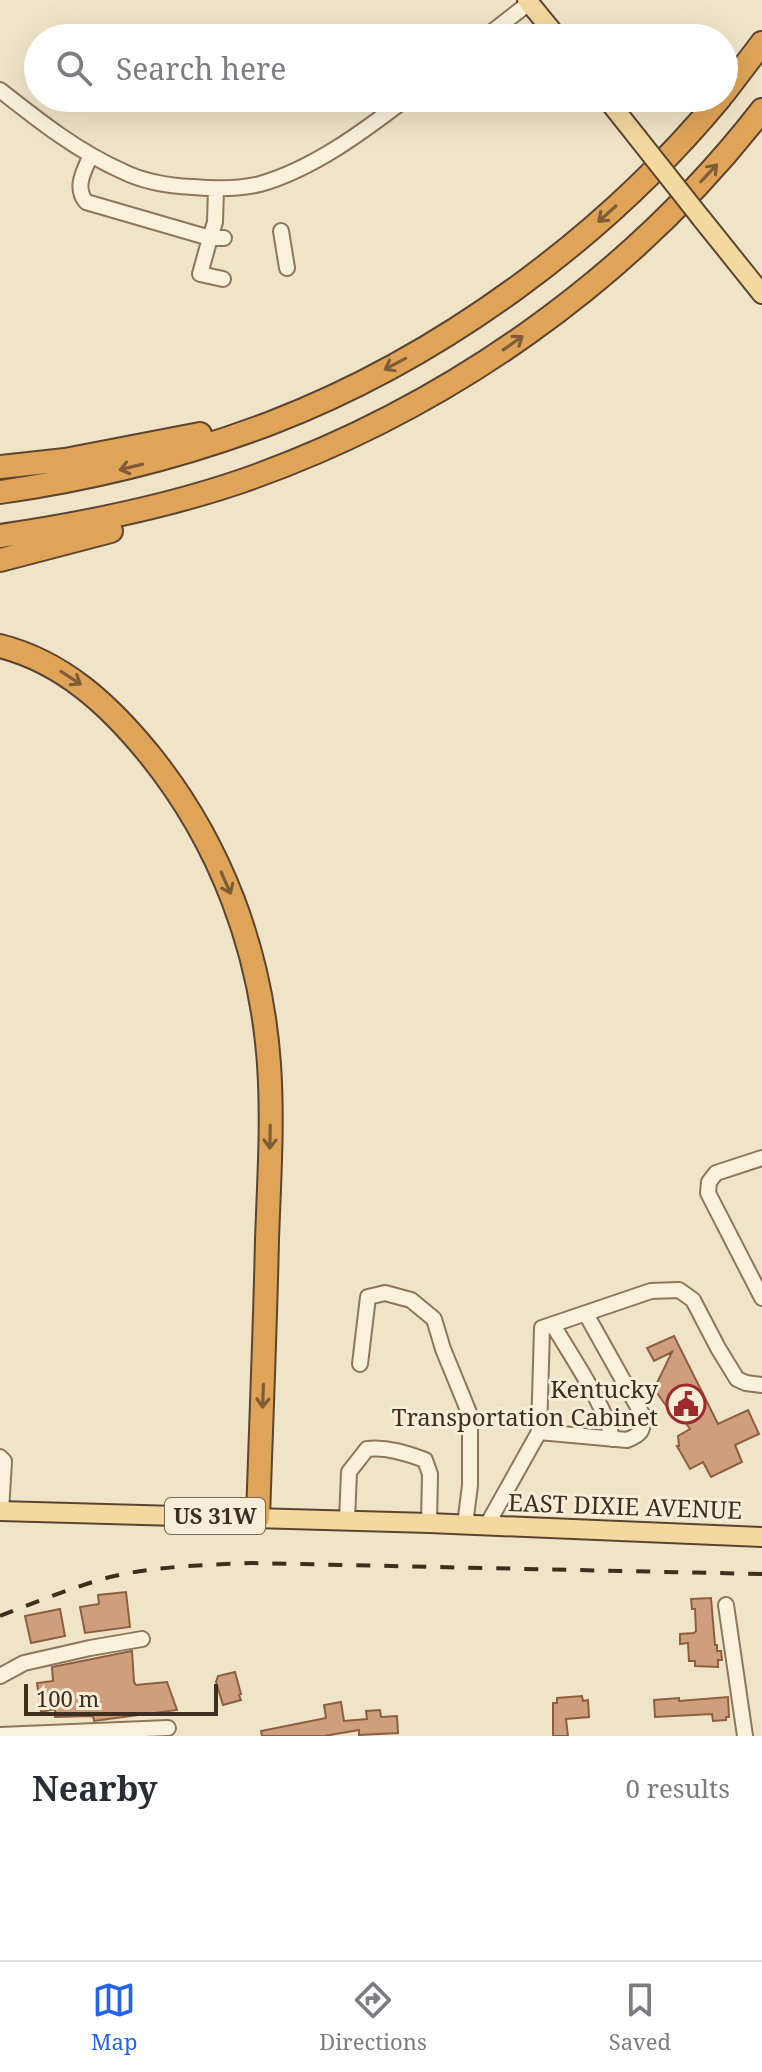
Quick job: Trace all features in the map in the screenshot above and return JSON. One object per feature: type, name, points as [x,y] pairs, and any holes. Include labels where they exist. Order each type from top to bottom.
[{"type":"highway","points":[[738,75],[762,43]]},
{"type":"highway","points":[[0,492],[101,474],[194,449],[272,423],[417,352],[463,324],[550,261],[630,193],[707,112]]},
{"type":"highway","points":[[0,560],[150,521],[270,480],[376,431],[447,390],[556,312],[624,255],[696,186],[762,112]]},
{"type":"highway","points":[[0,536],[129,513],[192,497],[289,464],[382,422],[471,371]]},
{"type":"highway","points":[[0,467],[65,460],[194,436],[278,412],[361,382]]},
{"type":"highway","points":[[0,646],[50,665],[80,684],[132,733],[175,791],[212,852],[252,954],[266,1029],[271,1106],[258,1518]]},
{"type":"main road","points":[[528,1],[547,24]]},
{"type":"main road","points":[[617,112],[759,285]]},
{"type":"main road","name":"US 31W","points":[[1,1511],[487,1525]]},
{"type":"main road","name":"EAST DIXIE AVENUE","points":[[487,1525],[762,1537]]},
{"type":"street","points":[[501,24],[528,1]]},
{"type":"street","points":[[0,90],[24,109]]},
{"type":"street","points":[[28,112],[91,155],[124,173],[165,186],[216,189],[259,184],[316,162],[389,112]]},
{"type":"street","points":[[91,155],[80,180],[80,195],[86,202],[217,238]]},
{"type":"street","points":[[216,189],[217,238],[200,274],[223,279]]},
{"type":"street","points":[[281,231],[287,268]]},
{"type":"street","points":[[762,1158],[716,1173],[709,1182],[708,1193],[762,1298]]},
{"type":"street","points":[[487,1525],[539,1432],[542,1328],[651,1291],[679,1290],[693,1300],[737,1379],[762,1385]]},
{"type":"street","points":[[360,1364],[368,1297],[385,1293],[411,1300],[434,1319],[470,1415],[470,1485],[465,1525]]},
{"type":"street","points":[[539,1432],[627,1440],[639,1435],[644,1426],[643,1416],[586,1314]]},
{"type":"street","points":[[553,1325],[602,1410],[612,1439]]},
{"type":"street","points":[[347,1520],[349,1472],[367,1449],[380,1448],[425,1460],[430,1474],[429,1523]]},
{"type":"street","points":[[0,1457],[4,1461],[1,1511]]},
{"type":"street","points":[[726,1605],[745,1736]]},
{"type":"street","points":[[0,1676],[24,1663],[142,1639]]},
{"type":"street","points":[[0,1735],[168,1728]]},
{"type":"building","name":"Kentucky Transportation Cabinet","points":[[674,1336],[718,1424],[748,1410],[759,1434],[735,1445],[742,1462],[711,1477],[703,1462],[690,1469],[677,1446],[678,1436],[690,1429],[677,1411],[672,1414],[657,1393],[657,1383],[672,1352],[654,1361],[647,1348]]},
{"type":"building","points":[[126,1592],[130,1627],[85,1633],[80,1607],[99,1604],[98,1595]]},
{"type":"building","points":[[711,1598],[715,1645],[717,1651],[721,1651],[722,1660],[718,1660],[718,1667],[695,1666],[695,1661],[689,1661],[688,1643],[680,1644],[680,1634],[696,1631],[695,1609],[692,1609],[691,1599]]},
{"type":"building","points":[[60,1609],[65,1636],[31,1643],[25,1616]]},
{"type":"building","points":[[132,1651],[136,1685],[167,1682],[177,1710],[94,1721],[93,1716],[55,1717],[55,1709],[41,1712],[37,1683],[53,1681],[52,1667]]},
{"type":"building","points":[[235,1672],[241,1700],[223,1705],[216,1682],[218,1676]]},
{"type":"building","points":[[582,1696],[583,1701],[588,1700],[589,1717],[566,1719],[568,1736],[553,1736],[553,1703],[557,1703],[557,1698]]},
{"type":"building","points":[[728,1697],[729,1717],[726,1720],[713,1721],[712,1714],[655,1717],[654,1700]]},
{"type":"building","points":[[341,1702],[344,1721],[367,1719],[366,1711],[380,1710],[381,1717],[397,1716],[398,1733],[359,1735],[359,1730],[324,1736],[262,1736],[261,1731],[326,1718],[324,1705]]},
{"type":"railway","points":[[0,1616],[110,1577],[198,1565],[251,1563],[762,1574]]},
{"type":"place","name":"Kentucky Transportation Cabinet","points":[[686,1404]]}]
